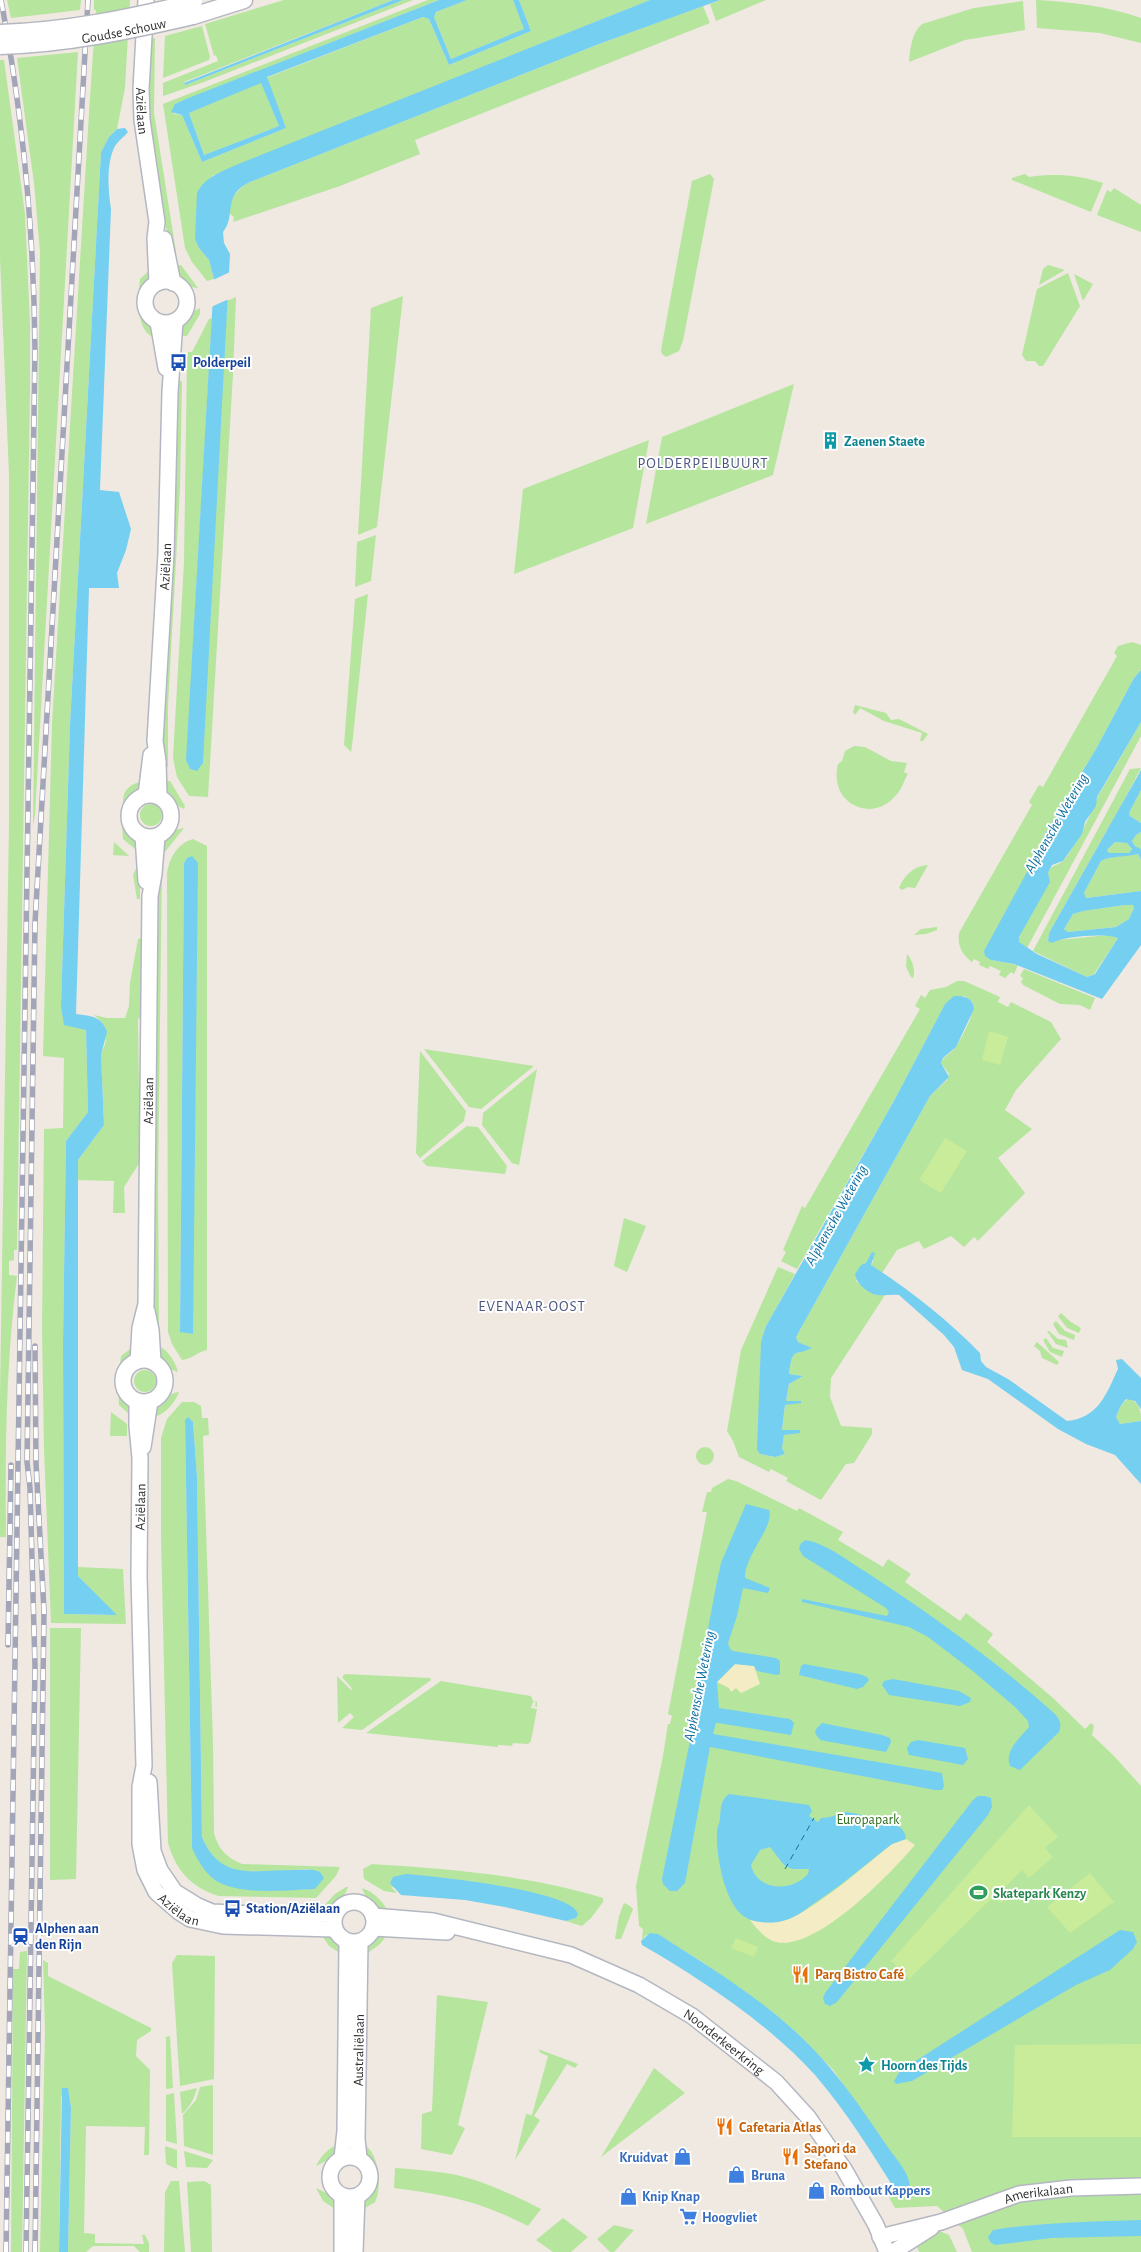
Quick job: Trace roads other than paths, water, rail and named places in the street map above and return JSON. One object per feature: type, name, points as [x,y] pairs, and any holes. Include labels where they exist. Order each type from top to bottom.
[{"type":"main road","name":"Goudse Schouw","points":[[0,33],[68,28],[196,6],[244,0]]},
{"type":"main road","name":"Goudse Schouw","points":[[0,46],[77,40],[121,33],[196,6]]},
{"type":"street","name":"Aziëlaan","points":[[146,0],[141,79],[142,120],[157,222],[155,238],[157,284]]},
{"type":"street","name":"Aziëlaan","points":[[157,222],[164,237],[173,283]]},
{"type":"street","points":[[173,283],[182,289],[186,300],[185,312],[175,321],[167,323],[158,322],[151,317],[145,305],[147,292],[157,284],[173,283]]},
{"type":"street","name":"Aziëlaan","points":[[152,796],[150,759],[155,741],[166,552],[170,392],[175,321]]},
{"type":"street","name":"Aziëlaan","points":[[158,322],[170,392]]},
{"type":"street","points":[[152,796],[167,802],[171,816],[167,829],[150,836],[134,830],[129,815],[132,805],[140,797],[152,796]]},
{"type":"street","name":"Aziëlaan","points":[[146,1362],[140,1328],[146,1304],[150,896],[144,873],[150,836]]},
{"type":"street","points":[[146,1362],[161,1369],[165,1381],[162,1392],[144,1401],[127,1393],[124,1382],[129,1367],[146,1362]]},
{"type":"street","name":"Aziëlaan","points":[[144,1401],[136,1426],[140,1458],[139,1576],[144,1766],[150,1784],[153,1852],[160,1870],[175,1892],[196,1906],[212,1912],[335,1921]]},
{"type":"street","points":[[354,1902],[366,1906],[373,1922],[367,1938],[354,1942],[338,1935],[335,1921],[343,1905],[354,1902]]},
{"type":"street","name":"Noorderkeerkring","points":[[373,1922],[433,1921],[564,1953],[610,1971],[674,2004],[718,2035],[781,2086],[808,2117],[844,2169],[876,2225],[887,2252]]},
{"type":"street","name":"Australiëlaan","points":[[342,2158],[354,1942]]},
{"type":"street","name":"Australiëlaan","points":[[354,1942],[359,2158]]},
{"type":"street","points":[[350,2156],[359,2158],[367,2166],[370,2178],[366,2189],[350,2196],[332,2188],[329,2176],[333,2164],[342,2158],[350,2156]]},
{"type":"street","name":"Amerikalaan","points":[[880,2237],[941,2222],[1019,2194],[1071,2188],[1141,2186]]},
{"type":"street","points":[[342,2252],[350,2196]]},
{"type":"street","points":[[350,2196],[355,2252]]},
{"type":"street","name":"Amerikalaan","points":[[893,2252],[941,2222]]},
{"type":"water","points":[[393,0],[403,0],[185,85],[184,83]]},
{"type":"water","points":[[439,0],[467,0],[436,12],[434,17],[451,59],[524,29],[513,0],[519,0],[531,31],[449,65],[429,19],[423,17],[267,77],[286,128],[202,162],[182,115],[171,112],[175,104]],"holes":[[[261,83],[279,126],[204,155],[189,113]]]},
{"type":"water","points":[[650,0],[720,0],[599,44],[250,182],[241,187],[232,199],[229,219],[223,232],[224,243],[230,254],[203,763],[197,771],[190,769],[186,760],[214,279],[209,260],[199,248],[195,239],[197,193],[200,187],[209,179],[236,165]]},
{"type":"water","points":[[125,128],[128,132],[115,146],[109,169],[111,209],[100,490],[119,492],[131,529],[126,550],[117,573],[119,588],[89,588],[76,1014],[95,1017],[102,1022],[107,1032],[101,1055],[104,1125],[78,1160],[78,1576],[117,1615],[64,1614],[63,1343],[66,1141],[88,1112],[86,1030],[64,1025],[61,1006],[70,725],[101,152],[109,137],[117,129]]},
{"type":"water","name":"Alphensche Wetering","points":[[1141,670],[1141,722],[1097,797],[1096,806],[1085,822],[1082,834],[1063,861],[1052,865],[1048,873],[1050,882],[1019,937],[1019,942],[1037,954],[1087,977],[1095,974],[1118,938],[1112,936],[1085,936],[1052,943],[1048,941],[1049,933],[1141,770],[1141,790],[1129,813],[1130,816],[1141,823],[1141,832],[1132,841],[1135,846],[1141,849],[1141,860],[1138,854],[1108,858],[1101,861],[1084,893],[1086,898],[1141,891],[1141,945],[1102,999],[1014,964],[991,960],[985,956],[984,951],[1040,848],[1046,832],[1096,749],[1134,678]],"holes":[[[1115,842],[1127,843],[1132,849],[1129,853],[1109,853],[1107,850]],[[1133,905],[1134,908],[1129,919],[1116,927],[1068,932],[1064,929],[1073,914]]]},
{"type":"water","points":[[192,856],[198,863],[193,1334],[180,1332],[184,863],[187,858]]},
{"type":"water","name":"Alphensche Wetering","points":[[954,996],[970,1000],[974,1009],[956,1047],[943,1058],[941,1063],[949,1077],[930,1096],[796,1337],[798,1342],[812,1348],[794,1354],[791,1360],[789,1374],[803,1376],[789,1384],[786,1401],[801,1401],[801,1403],[785,1405],[782,1430],[800,1430],[800,1433],[784,1435],[782,1448],[785,1454],[775,1457],[760,1454],[757,1450],[761,1341],[766,1326],[895,1099],[945,1004]]},
{"type":"water","points":[[872,1252],[875,1253],[871,1265],[942,1317],[980,1353],[981,1361],[986,1367],[1008,1379],[1067,1421],[1086,1415],[1100,1404],[1118,1369],[1116,1360],[1122,1359],[1141,1378],[1141,1409],[1135,1401],[1126,1399],[1116,1417],[1120,1424],[1141,1421],[1141,1484],[1115,1455],[1086,1444],[1058,1429],[988,1379],[962,1370],[954,1347],[944,1335],[899,1295],[878,1295],[870,1293],[863,1288],[855,1274],[861,1265],[866,1263]]},
{"type":"water","points":[[188,1417],[193,1422],[197,1477],[202,1837],[209,1851],[218,1861],[228,1867],[251,1871],[313,1870],[320,1872],[324,1878],[315,1889],[264,1891],[225,1885],[207,1873],[192,1848],[185,1420]]},
{"type":"water","name":"Alphensche Wetering","points":[[746,1504],[769,1510],[770,1517],[764,1533],[749,1560],[745,1578],[770,1588],[768,1593],[743,1588],[737,1616],[728,1643],[733,1651],[776,1658],[780,1661],[780,1674],[776,1675],[757,1671],[754,1666],[735,1664],[717,1682],[719,1708],[790,1719],[794,1723],[791,1735],[718,1723],[716,1723],[713,1734],[942,1773],[944,1786],[942,1790],[935,1790],[710,1747],[685,1883],[677,1891],[670,1891],[663,1884],[662,1879],[692,1731],[691,1719],[717,1581],[721,1563]]},
{"type":"water","points":[[806,1540],[822,1545],[845,1558],[987,1657],[1055,1714],[1060,1722],[1059,1732],[1020,1770],[1010,1766],[1009,1755],[1011,1750],[1029,1727],[1028,1721],[1015,1707],[974,1672],[928,1637],[909,1627],[802,1602],[802,1599],[887,1616],[889,1612],[886,1608],[803,1556],[799,1549],[801,1543]]},
{"type":"water","points":[[804,1664],[859,1674],[867,1677],[869,1680],[863,1687],[857,1689],[799,1675],[801,1666]]},
{"type":"water","points":[[893,1679],[959,1691],[971,1698],[970,1702],[960,1706],[889,1695],[882,1685],[884,1681]]},
{"type":"water","points":[[822,1723],[882,1735],[890,1738],[891,1742],[886,1752],[820,1740],[815,1733]]},
{"type":"water","points":[[918,1740],[965,1748],[968,1759],[963,1765],[909,1755],[907,1748],[911,1742]]},
{"type":"water","points":[[729,1794],[809,1805],[812,1811],[809,1816],[818,1822],[821,1818],[844,1812],[862,1815],[898,1826],[904,1832],[906,1839],[892,1844],[834,1890],[790,1919],[770,1923],[758,1922],[742,1915],[736,1908],[730,1899],[722,1877],[717,1829],[721,1805]],"holes":[[[770,1847],[784,1865],[792,1869],[809,1869],[808,1874],[794,1884],[776,1886],[760,1880],[751,1865],[760,1850]]]},
{"type":"water","points":[[978,1796],[991,1798],[992,1807],[988,1815],[837,2002],[830,2006],[825,2004],[823,1998],[825,1993]]},
{"type":"water","points":[[406,1874],[471,1881],[528,1891],[570,1905],[578,1914],[576,1918],[566,1921],[465,1900],[401,1895],[390,1883],[393,1877]]},
{"type":"water","points":[[1120,1930],[1133,1932],[1137,1942],[1133,1949],[1110,1970],[1076,1985],[912,2081],[896,2084],[894,2081],[900,2071]]},
{"type":"water","points":[[650,1933],[658,1934],[747,1993],[781,2019],[810,2045],[845,2086],[903,2168],[909,2180],[909,2192],[900,2195],[895,2190],[848,2117],[815,2075],[797,2056],[756,2020],[687,1972],[642,1945],[641,1941]]},
{"type":"water","points":[[62,2088],[68,2088],[71,2107],[68,2252],[59,2252]]},
{"type":"water","points":[[1141,2220],[1141,2236],[1051,2238],[995,2245],[990,2242],[988,2237],[993,2230],[1030,2225]]},
{"type":"railway","points":[[1,0],[9,44],[26,175],[30,218],[35,350],[6,2252]]},
{"type":"railway","points":[[26,2252],[35,1666],[30,1488],[27,1462],[35,923],[88,0]]},
{"type":"railway","points":[[35,1346],[36,1463],[44,1611],[35,2252]]},
{"type":"railway","points":[[8,1645],[11,1465]]},
{"type":"place","name":"Polderpeil","points":[[179,362]]},
{"type":"place","name":"Zaenen Staete","points":[[830,441]]},
{"type":"place","name":"Skatepark Kenzy","points":[[979,1893]]},
{"type":"place","name":"Station/Aziëlaan","points":[[232,1908]]},
{"type":"place","name":"Alphen aan den Rijn","points":[[21,1936]]},
{"type":"place","name":"Parq Bistro Café","points":[[801,1974]]},
{"type":"place","name":"Hoorn des Tijds","points":[[867,2065]]},
{"type":"place","name":"Cafetaria Atlas","points":[[725,2127]]},
{"type":"place","name":"Sapori da Stefano","points":[[790,2156]]},
{"type":"place","name":"Kruidvat","points":[[682,2157]]},
{"type":"place","name":"Bruna","points":[[737,2175]]},
{"type":"place","name":"Rombout Kappers","points":[[816,2190]]},
{"type":"place","name":"Knip Knap","points":[[628,2196]]},
{"type":"place","name":"Hoogvliet","points":[[688,2217]]},
{"type":"district","name":"POLDERPEILBUURT","points":[[703,463]]},
{"type":"district","name":"EVENAAR-OOST","points":[[532,1306]]},
{"type":"park label","name":"Europapark","points":[[868,1819]]}]
